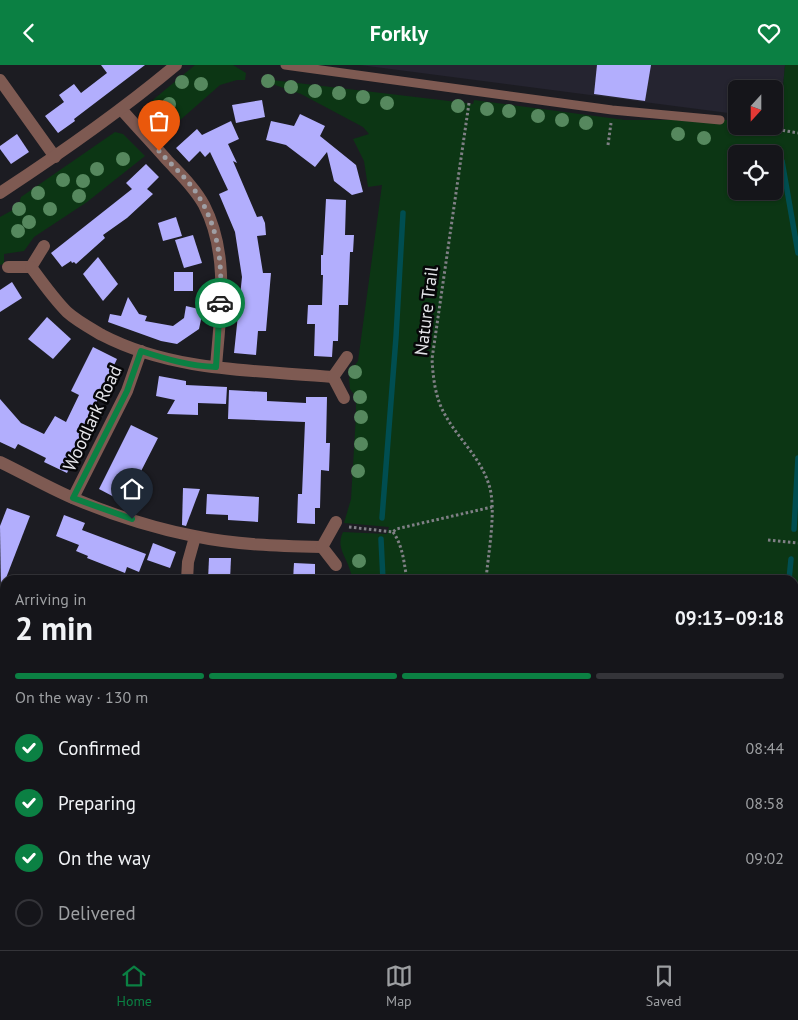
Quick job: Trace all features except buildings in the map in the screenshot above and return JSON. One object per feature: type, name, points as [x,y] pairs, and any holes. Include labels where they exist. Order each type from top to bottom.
[{"type":"street","points":[[0,193],[55,157],[121,109],[176,65]]},
{"type":"street","points":[[0,80],[55,157]]},
{"type":"street","points":[[121,109],[191,186],[203,203],[211,221],[217,239],[221,265],[216,367]]},
{"type":"street","points":[[31,267],[44,245]]},
{"type":"street","points":[[8,267],[31,267]]},
{"type":"street","points":[[31,267],[68,313],[87,327],[141,351],[172,361],[198,366],[333,377]]},
{"type":"street","name":"Woodlark Road","points":[[73,498],[127,391],[141,351]]},
{"type":"street","points":[[333,377],[347,357]]},
{"type":"street","points":[[333,377],[344,397]]},
{"type":"street","points":[[0,461],[73,498],[116,515],[194,537],[243,543],[322,547],[336,565]]},
{"type":"street","points":[[322,547],[336,522]]},
{"type":"street","points":[[187,575],[188,561],[194,537]]},
{"type":"lane","points":[[285,65],[612,111],[720,120]]},
{"type":"path","name":"Nature Trail","points":[[471,92],[432,359],[437,397],[443,412],[468,446],[490,485],[492,507],[486,575]]},
{"type":"path","points":[[608,145],[612,111]]},
{"type":"path","points":[[783,130],[798,133]]},
{"type":"path","points":[[336,522],[345,527],[393,532],[396,529],[492,507]]},
{"type":"path","points":[[393,532],[401,548],[405,575]]},
{"type":"path","points":[[768,540],[798,543]]},
{"type":"shaded area","points":[[360,65],[785,65],[783,87],[783,80],[728,80],[728,113]]},
{"type":"green space","points":[[195,65],[233,65],[246,73],[245,80],[237,80],[220,85],[162,136],[145,115],[148,104]]},
{"type":"green space","points":[[785,65],[798,65],[798,575],[351,575],[341,546],[343,532],[387,534],[389,527],[344,523],[351,499],[356,415],[356,397],[350,389],[349,379],[352,369],[358,361],[382,185],[368,187],[364,161],[353,139],[369,134],[363,127],[301,94],[272,84],[272,80],[473,104],[474,100],[625,120],[728,120],[728,135],[783,135]]},
{"type":"green space","points":[[115,132],[123,134],[145,156],[87,202],[34,237],[24,251],[4,254],[4,264],[0,265],[0,217],[18,207],[21,197]]},
{"type":"waterway","points":[[783,167],[798,253]]},
{"type":"waterway","points":[[382,518],[396,337],[403,213]]},
{"type":"waterway","points":[[794,529],[798,458]]},
{"type":"waterway","points":[[381,539],[383,575]]},
{"type":"waterway","points":[[789,575],[791,559]]},
{"type":"way so far","points":[[159,151],[191,186],[203,203],[211,221],[220,257],[220,303]]},
{"type":"route","points":[[132,519],[116,515],[73,498],[127,391],[141,351],[172,361],[216,367],[220,303]]}]
